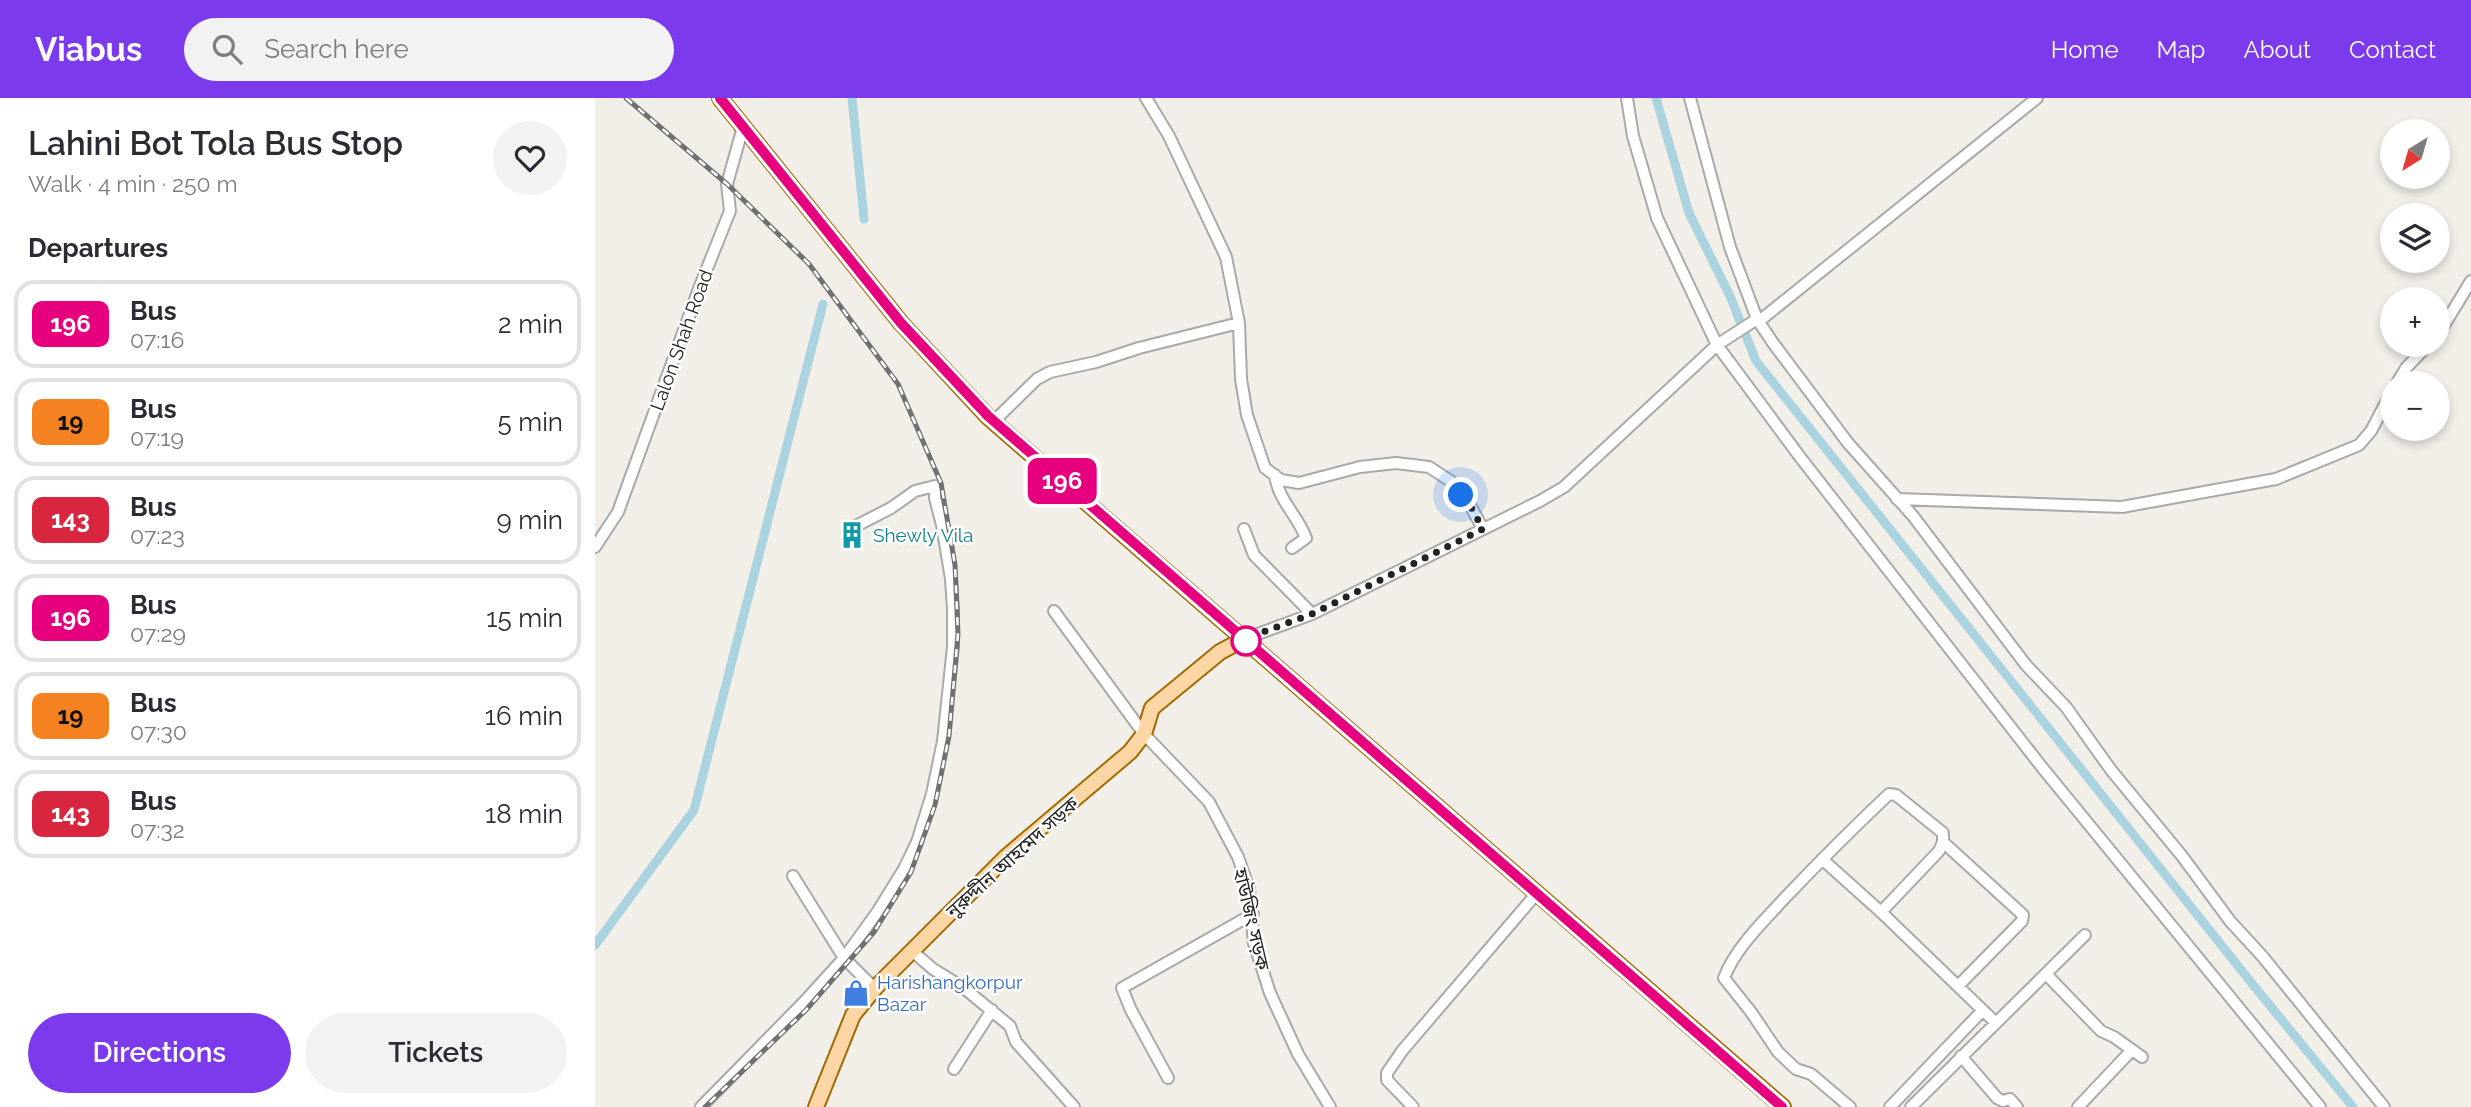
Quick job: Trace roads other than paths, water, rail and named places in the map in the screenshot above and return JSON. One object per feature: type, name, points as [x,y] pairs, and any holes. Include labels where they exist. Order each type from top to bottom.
[{"type":"main road","points":[[720,98],[901,323],[994,421],[1783,1107]]},
{"type":"main road","name":"নুরুদ্দীন আহমেদ সড়ক","points":[[816,1107],[853,1015],[875,989],[1006,857],[1129,752],[1144,734],[1152,708],[1220,652],[1244,639]]},
{"type":"street","points":[[1146,98],[1169,136],[1226,257],[1239,323],[1241,379],[1247,415],[1265,468],[1281,480],[1299,483],[1360,467],[1397,463],[1429,467],[1452,482],[1483,529]]},
{"type":"street","points":[[1627,98],[1633,136],[1657,218],[1717,345],[1800,457],[2007,724],[2320,1107]]},
{"type":"street","points":[[1690,98],[1730,247],[1757,319],[1833,424],[1913,516],[2026,666],[2066,707],[2111,770],[2182,856],[2230,921],[2263,957],[2384,1107]]},
{"type":"street","points":[[1244,639],[1312,614],[1564,487],[1717,345],[1757,319],[1763,318],[2037,98]]},
{"type":"street","name":"Lalon Shah Road","points":[[595,547],[618,512],[730,211],[727,184],[743,127]]},
{"type":"street","points":[[2450,315],[2471,281]]},
{"type":"street","points":[[994,421],[1037,379],[1050,372],[1239,323]]},
{"type":"street","points":[[2404,371],[2417,357]]},
{"type":"street","points":[[1897,499],[2122,507],[2276,480],[2359,445],[2371,431],[2380,414]]},
{"type":"street","points":[[1275,475],[1287,507],[1306,538],[1292,548]]},
{"type":"street","points":[[701,1107],[804,1002],[863,934],[904,869],[928,810],[947,719],[954,623],[951,579],[942,525],[936,510],[935,486],[915,491],[891,508],[848,530]]},
{"type":"street","points":[[1244,529],[1254,555],[1312,614]]},
{"type":"street","name":"হাউজিং সড়ক","points":[[1054,611],[1144,734],[1209,802],[1238,857],[1249,889],[1254,943],[1270,993],[1299,1054],[1330,1107]]},
{"type":"street","points":[[1850,1107],[1811,1074],[1796,1069],[1778,1052],[1724,978],[1729,965],[1763,922],[1822,859],[1889,794],[1896,795],[1943,833],[1943,842],[1940,851],[1881,912]]},
{"type":"street","points":[[1943,842],[2023,915],[2022,921],[1958,986]]},
{"type":"street","points":[[1822,859],[1996,1023]]},
{"type":"street","points":[[793,876],[844,958],[875,989]]},
{"type":"street","points":[[1413,1107],[1387,1080],[1387,1073],[1402,1051],[1537,893]]},
{"type":"street","points":[[1168,1078],[1122,988],[1252,914]]},
{"type":"street","points":[[1911,1107],[2085,934]]},
{"type":"street","points":[[911,950],[933,969],[964,988],[1010,1026],[1016,1042],[1074,1107]]},
{"type":"street","points":[[2046,974],[2101,1031],[2142,1057]]},
{"type":"street","points":[[954,1069],[992,1010]]},
{"type":"street","points":[[1890,1107],[1983,1010]]},
{"type":"street","points":[[2078,1107],[2131,1051]]},
{"type":"street","points":[[1961,1056],[1997,1098],[2010,1100],[2017,1107]]},
{"type":"waterway","points":[[852,98],[864,219]]},
{"type":"waterway","points":[[1656,98],[1689,213],[1730,296],[1756,361],[2353,1107]]},
{"type":"waterway","points":[[595,945],[694,810],[823,304]]},
{"type":"railway","points":[[626,98],[727,184],[809,264],[898,384],[941,483],[955,565],[958,634],[949,736],[935,805],[911,872],[874,932],[806,1010],[705,1107]]},
{"type":"place","name":"Shewly Vila","points":[[852,535]]},
{"type":"place","name":"Harishangkorpur Bazar","points":[[856,993]]}]
